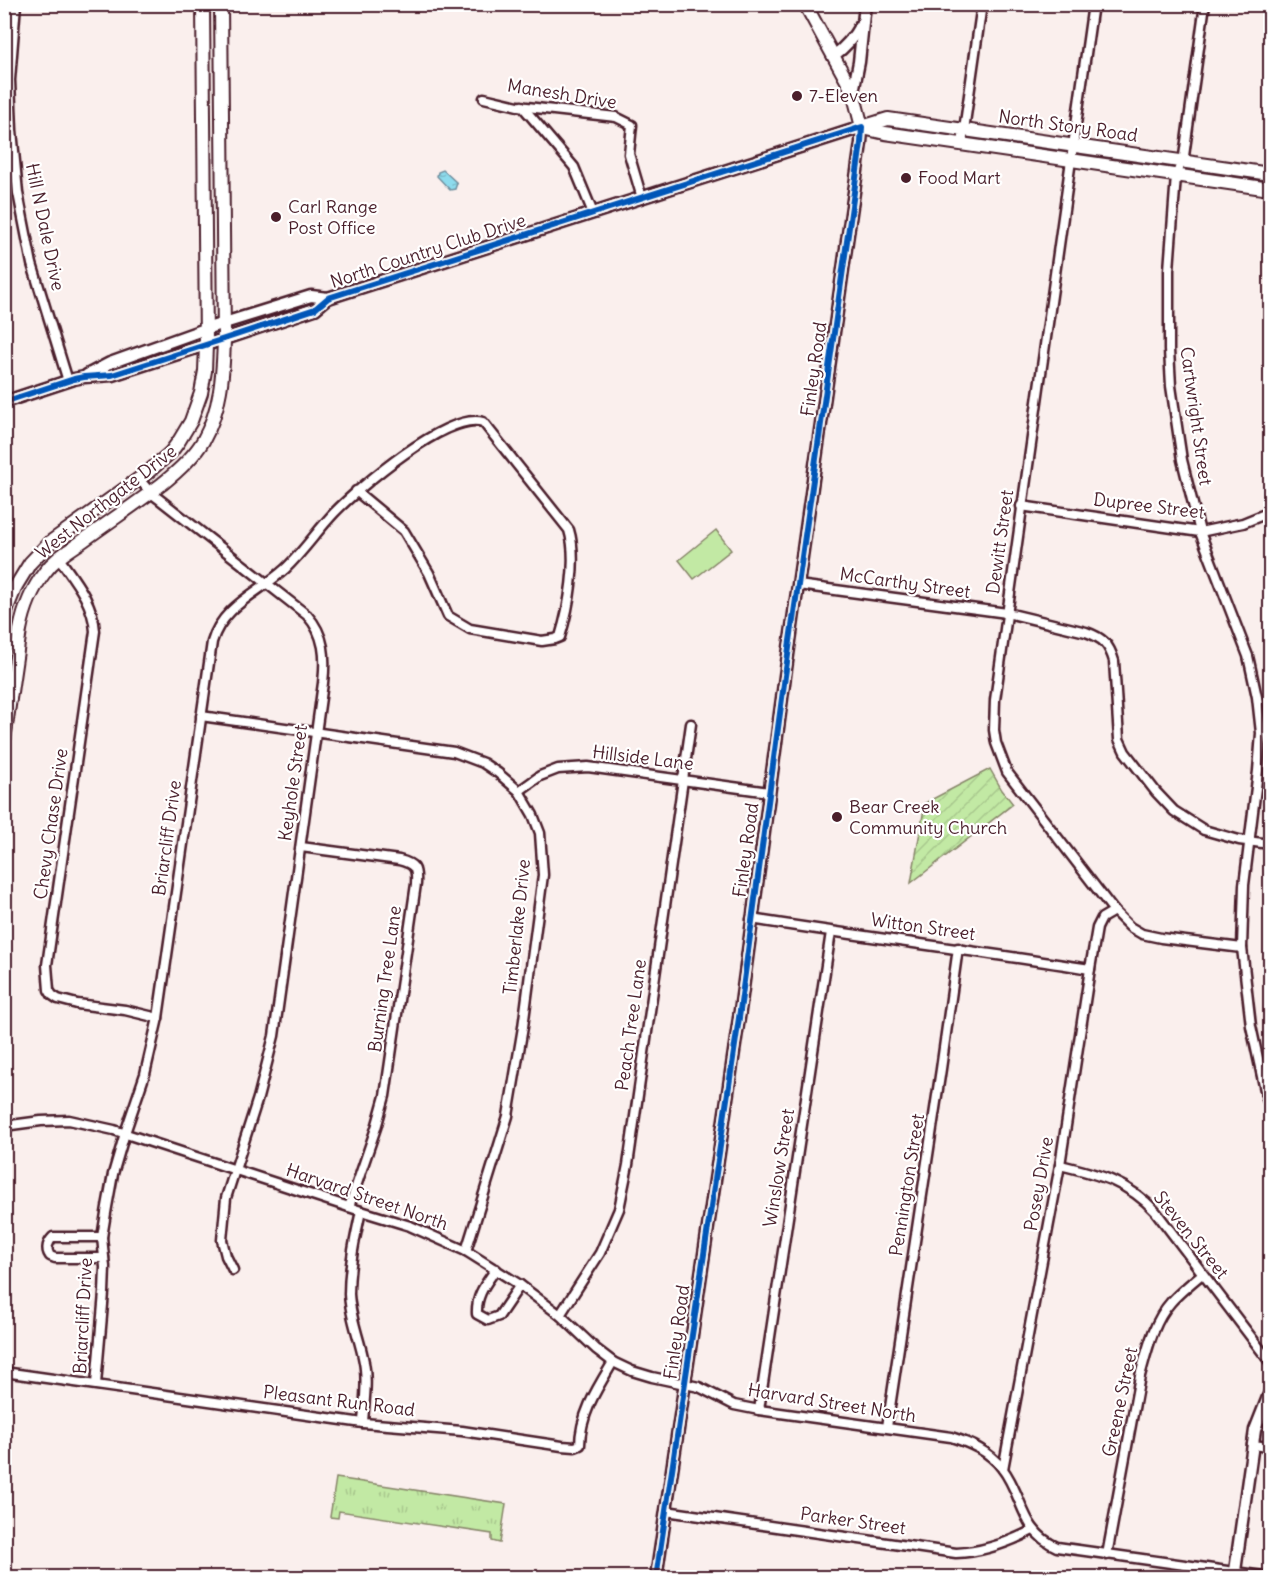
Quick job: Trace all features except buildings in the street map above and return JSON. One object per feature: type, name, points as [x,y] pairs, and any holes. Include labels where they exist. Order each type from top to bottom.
[{"type":"main road","name":"West Northgate Drive","points":[[4,622],[16,586],[30,563],[49,543],[139,479],[171,452],[191,421],[201,393],[204,382],[206,345],[203,4]]},
{"type":"main road","name":"West Northgate Drive","points":[[4,740],[11,649],[29,598],[45,572],[59,558],[151,493],[191,458],[203,442],[220,397],[224,339],[221,4]]},
{"type":"main road","points":[[805,4],[836,53],[853,92],[862,127]]},
{"type":"main road","points":[[204,101],[222,101]]},
{"type":"main road","name":"North Story Road","points":[[862,127],[888,119],[1270,174]]},
{"type":"main road","name":"North Story Road","points":[[862,127],[885,133],[1270,189]]},
{"type":"street","name":"Hill N Dale Drive","points":[[16,4],[10,80],[18,193],[32,264],[68,381]]},
{"type":"street","points":[[853,92],[866,4]]},
{"type":"street","points":[[962,144],[982,4]]},
{"type":"street","name":"Dewitt Street","points":[[1093,4],[995,700],[996,743],[1008,772],[1114,911],[1130,927],[1142,934],[1242,948]]},
{"type":"street","name":"Cartwright Street","points":[[1205,4],[1182,160],[1176,176],[1169,270],[1169,358],[1182,460],[1200,532],[1248,656],[1257,698],[1261,733],[1244,885],[1242,948],[1251,1026],[1270,1108]]},
{"type":"street","points":[[836,53],[853,37],[864,19]]},
{"type":"street","points":[[836,53],[848,50],[862,36]]},
{"type":"street","name":"Manesh Drive","points":[[484,98],[522,106],[616,117],[632,125],[629,154],[642,198]]},
{"type":"street","points":[[522,106],[574,167],[593,213]]},
{"type":"street","name":"North Country Club Drive","points":[[4,402],[68,381],[84,377],[112,375],[206,345],[315,309],[328,298],[862,127]]},
{"type":"street","name":"Finley Road","points":[[656,1578],[739,1018],[862,127]]},
{"type":"street","name":"North Country Club Drive","points":[[84,377],[110,363],[205,329],[311,296],[328,298]]},
{"type":"street","name":"Briarcliff Drive","points":[[96,1384],[104,1293],[102,1237],[113,1174],[146,1074],[158,1018],[212,642],[216,631],[225,617],[285,569],[332,514],[356,490],[394,460],[438,433],[477,420],[483,422],[569,530],[573,540],[574,561],[564,625],[560,637],[542,641],[470,629],[448,616],[429,573],[404,531],[356,490]]},
{"type":"street","name":"Keyhole Street","points":[[139,479],[151,493],[307,615],[314,623],[323,644],[325,656],[274,1036],[258,1098],[226,1198],[222,1240],[233,1270]]},
{"type":"street","name":"Dupree Street","points":[[1021,506],[1200,532],[1243,523],[1270,512]]},
{"type":"street","name":"Chevy Chase Drive","points":[[59,558],[87,599],[92,610],[95,631],[48,965],[49,990],[52,995],[66,1002],[125,1010],[158,1018]]},
{"type":"street","name":"McCarthy Street","points":[[798,585],[1007,613],[1095,635],[1110,649],[1114,661],[1119,739],[1125,752],[1156,792],[1174,811],[1204,830],[1231,838],[1270,844]]},
{"type":"street","name":"Timberlake Drive","points":[[201,716],[454,752],[483,763],[498,772],[519,791],[533,815],[540,833],[543,875],[523,1027],[508,1116],[466,1251]]},
{"type":"street","name":"Peach Tree Lane","points":[[560,1315],[600,1253],[619,1209],[628,1165],[691,724]]},
{"type":"street","name":"Hillside Lane","points":[[519,791],[540,776],[558,769],[588,767],[769,792]]},
{"type":"street","name":"Burning Tree Lane","points":[[301,847],[399,860],[413,865],[416,871],[385,1096],[349,1207]]},
{"type":"street","name":"Posey Drive","points":[[1003,1469],[1060,1166],[1097,928],[1102,918],[1114,911]]},
{"type":"street","name":"Witton Street","points":[[751,919],[1090,969]]},
{"type":"street","name":"Winslow Street","points":[[759,1410],[831,932]]},
{"type":"street","name":"Pennington Street","points":[[887,1427],[958,948]]},
{"type":"street","name":"Harvard Street North","points":[[4,1126],[69,1120],[96,1125],[410,1226],[466,1251],[496,1269],[560,1315],[596,1349],[614,1362],[652,1377],[699,1387],[734,1405],[951,1437],[969,1443],[985,1452],[1003,1469],[1033,1530],[1047,1543],[1057,1547],[1234,1575],[1270,1577]]},
{"type":"street","name":"Steven Street","points":[[1060,1166],[1113,1181],[1146,1201],[1270,1362]]},
{"type":"street","points":[[361,1211],[351,1266],[349,1295],[351,1313],[365,1365],[363,1423]]},
{"type":"street","points":[[102,1237],[54,1237],[47,1249],[50,1256],[55,1258],[104,1258]]},
{"type":"street","points":[[496,1269],[484,1286],[477,1302],[477,1314],[488,1320],[499,1316],[520,1285]]},
{"type":"street","name":"Greene Street","points":[[1107,1555],[1146,1353],[1156,1325],[1169,1304],[1202,1274]]},
{"type":"street","name":"Pleasant Run Road","points":[[4,1372],[363,1423],[462,1431],[575,1447],[580,1445],[583,1423],[597,1389],[614,1362]]},
{"type":"street","points":[[1234,1575],[1252,1445],[1260,1415],[1270,1392]]},
{"type":"street","points":[[1252,1445],[1270,1448]]},
{"type":"street","name":"Parker Street","points":[[666,1511],[956,1552],[970,1552],[1033,1530]]},
{"type":"green space","points":[[716,530],[731,550],[694,579],[679,560]]},
{"type":"green space","points":[[990,769],[1013,804],[911,883],[925,803]]},
{"type":"green space","points":[[336,1478],[506,1504],[500,1543],[492,1541],[492,1534],[339,1511],[338,1518],[330,1517]]},
{"type":"water","points":[[443,170],[457,183],[455,189],[450,190],[437,176],[438,172]]},
{"type":"cycle path","points":[[4,402],[74,379],[112,375],[315,309],[328,298],[862,127],[739,1018],[656,1578]]},
{"type":"place","name":"7-Eleven","points":[[797,96]]},
{"type":"place","name":"Food Mart","points":[[906,178]]},
{"type":"place","name":"Carl Range Post Office","points":[[276,217]]},
{"type":"place","name":"Bear Creek Community Church","points":[[837,817]]}]
